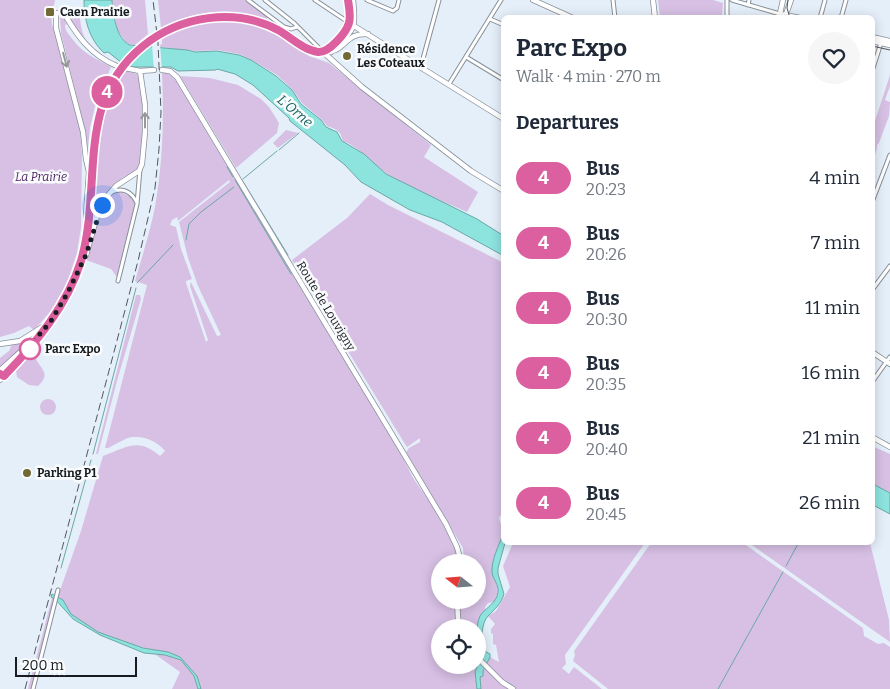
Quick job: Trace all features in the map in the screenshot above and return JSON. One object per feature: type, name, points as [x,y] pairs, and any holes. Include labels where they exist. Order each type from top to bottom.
[{"type":"street","points":[[248,0],[284,27],[291,29],[297,27]]},
{"type":"street","points":[[265,0],[286,16],[362,87],[471,171],[501,189]]},
{"type":"street","points":[[315,0],[501,117]]},
{"type":"street","points":[[323,52],[339,39],[349,23],[348,0]]},
{"type":"street","points":[[330,53],[354,26],[356,21],[353,0]]},
{"type":"street","points":[[367,0],[393,11],[397,8],[399,0]]},
{"type":"street","points":[[421,66],[440,0]]},
{"type":"street","points":[[449,84],[502,0]]},
{"type":"street","points":[[533,0],[564,15]]},
{"type":"street","points":[[613,0],[615,15]]},
{"type":"street","points":[[653,0],[655,15]]},
{"type":"street","points":[[727,0],[727,15]]},
{"type":"street","points":[[732,0],[780,15]]},
{"type":"street","points":[[748,5],[749,0]]},
{"type":"street","points":[[783,0],[783,15]]},
{"type":"street","points":[[784,15],[792,0]]},
{"type":"street","points":[[821,15],[825,0]]},
{"type":"street","points":[[842,15],[846,0]]},
{"type":"street","points":[[88,221],[86,216],[89,172],[83,132],[56,28],[56,13],[65,15],[80,38],[94,52],[116,66]]},
{"type":"street","points":[[78,270],[86,240],[98,116],[112,82],[127,61],[146,44],[168,30],[197,20],[225,17],[254,21],[278,30],[306,48],[317,52],[330,53],[337,50],[354,35],[368,34]]},
{"type":"street","points":[[490,19],[501,24]]},
{"type":"street","points":[[875,38],[890,45]]},
{"type":"street","points":[[875,41],[890,41]]},
{"type":"street","points":[[875,61],[881,41]]},
{"type":"street","points":[[466,57],[501,78]]},
{"type":"street","points":[[125,68],[140,71],[154,70]]},
{"type":"street","name":"Route de Louvigny","points":[[162,70],[170,71],[177,77],[446,524],[459,554]]},
{"type":"street","points":[[118,281],[137,204],[140,169],[144,150],[145,105],[140,71]]},
{"type":"street","points":[[875,194],[890,156]]},
{"type":"street","points":[[1,375],[17,360],[23,349],[34,341],[51,321],[86,255],[102,205],[110,193],[140,169]]},
{"type":"street","points":[[110,193],[118,189],[124,190],[132,195],[137,204]]},
{"type":"street","points":[[875,286],[890,266]]},
{"type":"street","points":[[1,345],[28,337],[51,321]]},
{"type":"street","points":[[1,375],[30,349],[34,341]]},
{"type":"street","points":[[875,354],[888,363]]},
{"type":"street","points":[[875,378],[888,363],[890,357]]},
{"type":"street","points":[[875,439],[890,447]]},
{"type":"street","points":[[33,689],[58,590]]},
{"type":"street","points":[[486,668],[513,689]]},
{"type":"green space","name":"La Prairie","points":[[0,0],[55,0],[51,16],[52,24],[80,129],[82,155],[81,227],[77,253],[67,283],[51,311],[34,330],[29,326],[0,337]]},
{"type":"green space","points":[[112,0],[145,0],[148,34],[135,45],[126,43],[117,29]]},
{"type":"green space","points":[[158,0],[245,0],[267,16],[267,19],[240,13],[213,12],[187,17],[161,28]]},
{"type":"green space","points":[[658,0],[713,0],[723,3],[722,15],[660,15]]},
{"type":"green space","points":[[63,5],[70,7],[78,13],[82,32],[86,40],[74,26]]},
{"type":"green space","points":[[63,16],[67,24],[65,25],[66,31],[74,42],[88,54],[111,67],[96,102],[88,148],[86,147],[80,110],[61,33],[60,18]]},
{"type":"green space","points":[[233,21],[257,25],[270,30],[309,56],[329,63],[431,145],[424,157],[478,192],[467,212],[415,190],[386,173],[360,151],[343,141],[340,133],[327,126],[302,103],[292,89],[277,75],[252,60],[239,54],[218,50],[195,51],[160,47],[162,37],[168,34],[202,23]]},
{"type":"green space","points":[[124,70],[137,74],[143,100],[141,157],[136,170],[110,189],[94,217],[98,129],[110,91]]},
{"type":"green space","points":[[162,72],[172,76],[183,91],[400,452],[412,476],[441,517],[453,539],[457,554],[431,554],[431,609],[455,609],[456,619],[431,619],[431,674],[486,674],[486,666],[490,657],[499,662],[496,645],[493,644],[493,634],[491,633],[491,629],[495,624],[488,616],[496,611],[510,587],[503,566],[512,545],[644,545],[565,655],[566,664],[562,668],[569,674],[574,667],[602,689],[172,689],[180,672],[156,655],[165,652],[116,640],[92,629],[70,613],[58,596],[81,531],[103,456],[126,447],[139,445],[152,450],[160,456],[165,451],[151,440],[138,437],[127,438],[105,448],[147,285],[135,281],[155,207],[162,140]],"holes":[[[229,180],[230,182],[179,222],[188,258],[198,286],[221,335],[217,336],[191,282],[190,286],[208,340],[206,342],[186,283],[186,281],[192,279],[181,249],[176,227],[170,225],[172,220],[177,217],[178,221]]]},
{"type":"green space","points":[[890,75],[890,86],[885,100],[890,102],[889,116],[875,155],[875,121]]},
{"type":"green space","points":[[180,76],[210,78],[238,85],[261,99],[269,107],[279,123],[277,133],[236,168]]},
{"type":"green space","points":[[286,130],[298,133],[278,148],[273,143]]},
{"type":"green space","points":[[118,191],[130,196],[135,203],[135,209],[117,277],[111,269],[86,260],[101,211],[111,195]]},
{"type":"green space","points":[[370,194],[388,205],[501,262],[501,515],[499,518],[501,541],[493,564],[493,574],[498,591],[494,602],[488,603],[486,606],[486,554],[463,554],[463,548],[406,452],[409,448],[420,442],[420,438],[407,447],[292,260],[347,218]]},
{"type":"green space","points":[[136,295],[140,295],[141,299],[98,454],[96,454]]},
{"type":"green space","points":[[32,336],[29,342],[0,368],[0,358],[9,351],[12,344]]},
{"type":"green space","points":[[35,357],[45,374],[38,386],[29,385],[17,377],[16,370],[25,360]]},
{"type":"green space","points":[[45,399],[51,399],[56,404],[54,413],[45,415],[40,410],[40,404]]},
{"type":"green space","points":[[875,447],[890,454],[890,493],[875,485]]},
{"type":"green space","points":[[650,545],[746,545],[863,628],[864,636],[878,644],[884,643],[890,647],[890,689],[608,689],[573,661],[574,651]]},
{"type":"green space","points":[[752,545],[870,545],[889,620],[890,642]]},
{"type":"green space","points":[[52,598],[55,598],[32,689],[28,689]]},
{"type":"green space","points":[[459,609],[485,609],[479,619],[460,619]]},
{"type":"water","name":"L'Orne","points":[[84,0],[112,0],[114,19],[118,32],[125,42],[130,45],[195,52],[217,51],[239,55],[251,60],[276,76],[292,90],[301,104],[321,120],[326,127],[337,132],[342,141],[364,154],[386,174],[477,219],[501,234],[501,254],[442,222],[410,210],[361,182],[345,165],[290,121],[253,85],[235,74],[217,69],[178,71],[171,67],[131,67],[122,63],[108,52],[104,53],[91,35],[85,14]]},
{"type":"water","points":[[875,485],[890,493],[890,514],[875,506]]},
{"type":"water","points":[[501,540],[501,545],[504,545],[498,574],[504,594],[503,598],[486,619],[479,619],[482,613],[493,602],[498,592],[498,587],[492,573],[493,563]]},
{"type":"water","points":[[52,594],[63,600],[71,614],[98,632],[143,648],[168,652],[180,657],[197,676],[201,689],[198,689],[194,676],[181,660],[165,655],[144,653],[100,635],[73,619],[51,597]]},
{"type":"water","points":[[486,652],[490,654],[486,665]]},
{"type":"water","points":[[475,674],[483,674],[480,677],[481,689],[477,689]]},
{"type":"pier","points":[[160,44],[162,70],[154,70],[152,45]]},
{"type":"waterway","name":"L'Orne","points":[[279,150],[299,133]]},
{"type":"waterway","points":[[243,179],[277,151]]},
{"type":"waterway","points":[[227,167],[233,177]]},
{"type":"waterway","points":[[235,180],[291,274]]},
{"type":"waterway","points":[[242,180],[288,255]]},
{"type":"waterway","points":[[186,240],[189,224],[201,212],[234,187]]},
{"type":"waterway","points":[[137,283],[173,245]]},
{"type":"waterway","points":[[93,454],[136,288]]},
{"type":"waterway","points":[[61,568],[91,460]]},
{"type":"waterway","points":[[786,566],[797,545]]},
{"type":"waterway","points":[[718,689],[783,572]]},
{"type":"tram line","points":[[788,0],[787,8],[789,15]]},
{"type":"tram line","points":[[875,47],[890,50]]},
{"type":"railway","points":[[25,689],[138,261],[155,188],[161,112],[158,43],[153,0]]},
{"type":"bus line","name":"4","points":[[0,374],[4,376],[30,349],[34,341],[51,321],[73,281],[86,240],[98,116],[112,82],[134,53],[168,30],[197,20],[218,17],[246,19],[260,23],[278,30],[306,48],[323,52],[339,39],[349,23],[348,0]]},
{"type":"place","name":"Caen Prairie","points":[[50,12]]},
{"type":"place","name":"Résidence Les Coteaux","points":[[347,56]]},
{"type":"place","name":"Parc Expo","points":[[30,349]]},
{"type":"place","name":"Parking P1","points":[[27,473]]},
{"type":"route","points":[[30,349],[34,341],[51,321],[67,294],[86,255],[102,205]]}]
